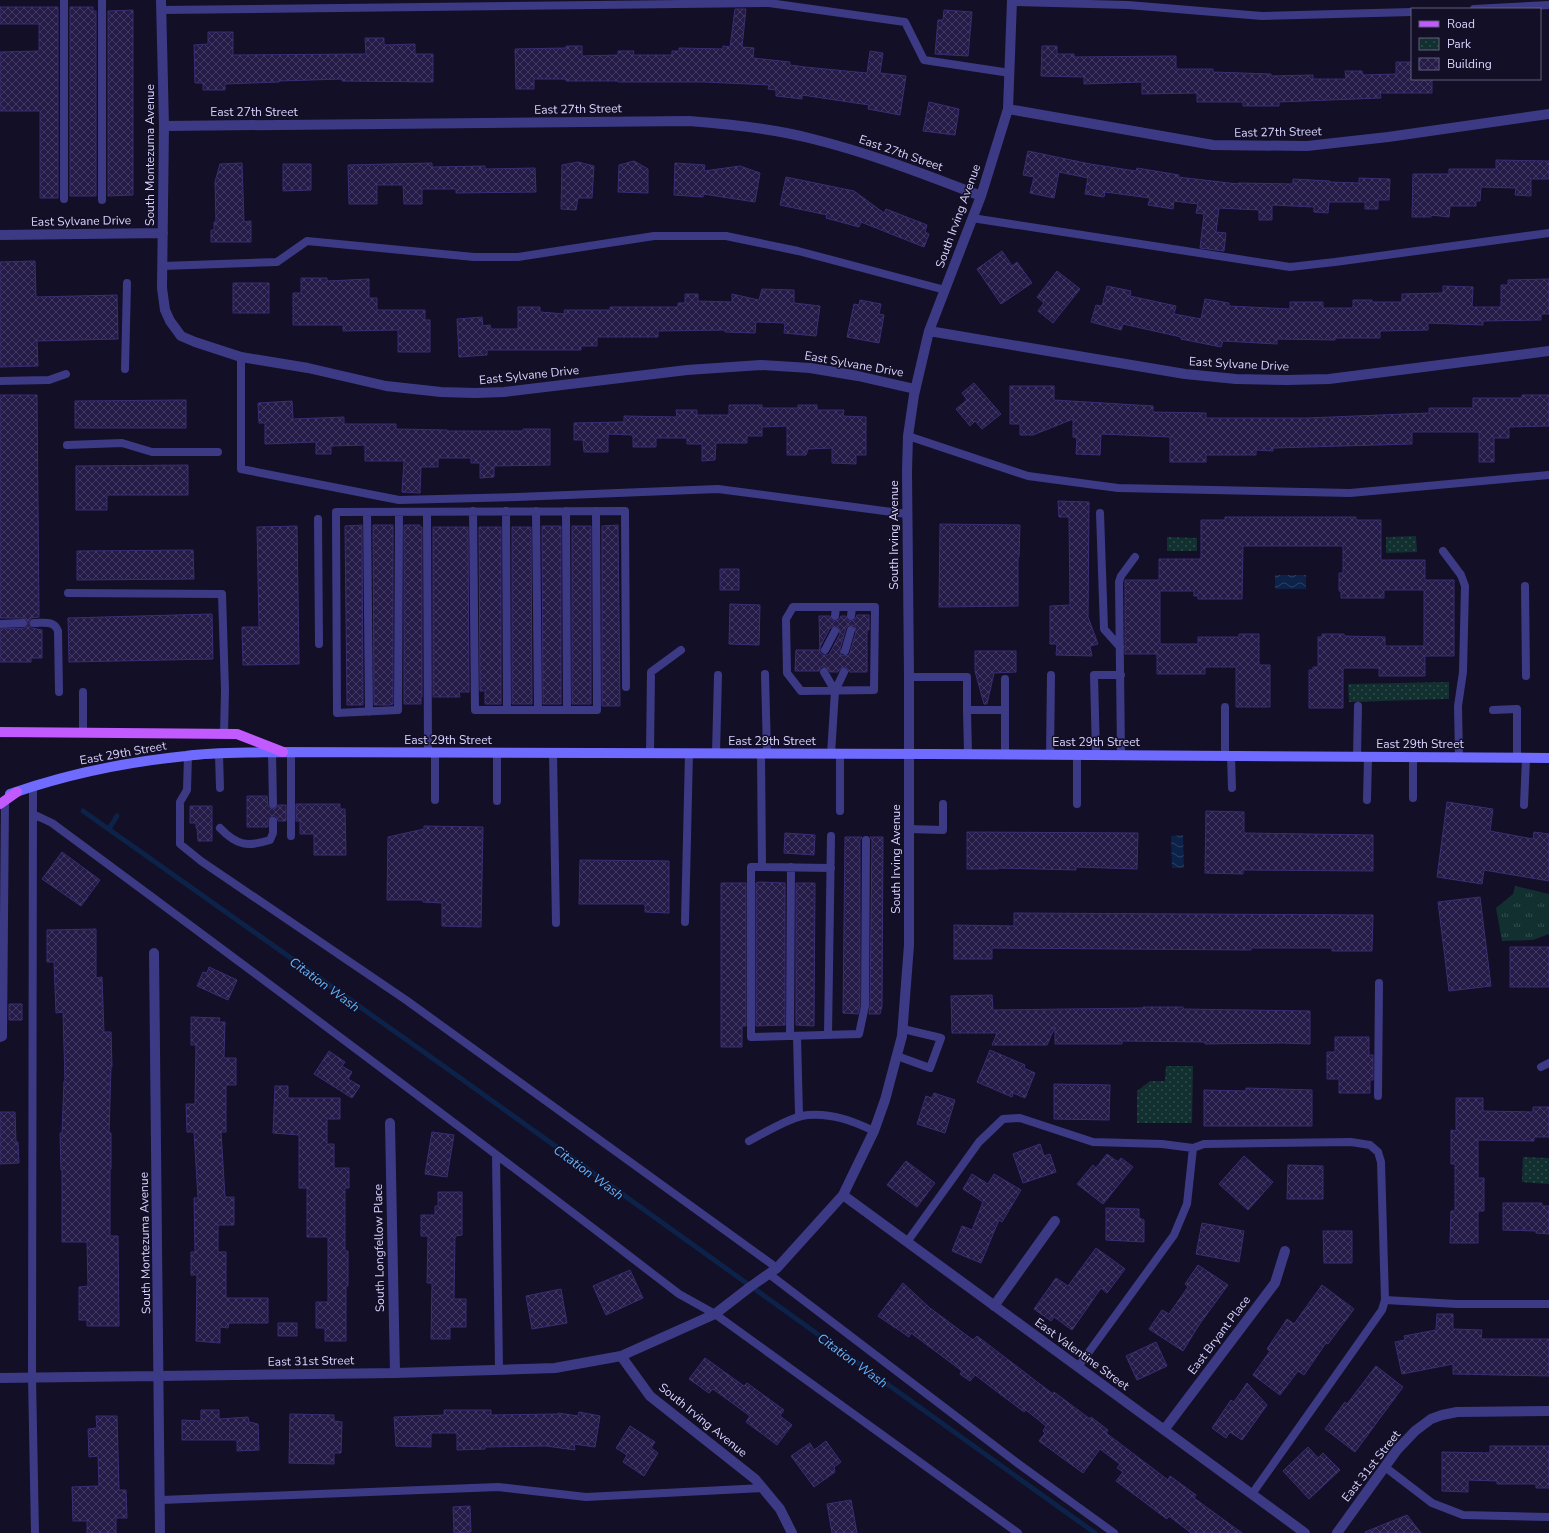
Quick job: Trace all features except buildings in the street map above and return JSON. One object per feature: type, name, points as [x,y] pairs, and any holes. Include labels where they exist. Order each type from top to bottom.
[{"type":"main road","points":[[0,732],[236,734],[287,752]]},
{"type":"main road","points":[[2,801],[17,792]]},
{"type":"street","name":"South Irving Avenue","points":[[792,1533],[780,1509],[755,1479],[650,1396],[621,1356],[715,1314],[773,1271],[843,1195],[874,1131],[885,1100],[902,1036],[909,945],[908,436],[915,389],[929,331],[981,196],[1008,110],[1012,1]]},
{"type":"street","name":"South Montezuma Avenue","points":[[161,5],[164,126],[162,288],[165,309]]},
{"type":"street","name":"East 27th Street","points":[[1008,110],[1213,145],[1307,146],[1388,137],[1549,114]]},
{"type":"street","name":"East 27th Street","points":[[164,126],[689,121],[718,123],[807,137],[856,151],[981,196]]},
{"type":"street","name":"East Sylvane Drive","points":[[0,235],[163,233]]},
{"type":"street","name":"East Sylvane Drive","points":[[165,309],[170,321],[181,336],[241,357],[308,368],[386,386],[441,392],[475,394],[504,392],[688,370],[761,365],[810,368],[858,376],[915,389]]},
{"type":"street","name":"East Sylvane Drive","points":[[929,331],[1185,374],[1250,379],[1329,379],[1549,352]]},
{"type":"street","name":"East 29th Street","points":[[17,792],[33,786],[106,767],[188,755],[272,752],[968,754],[1549,758]]},
{"type":"street","name":"South Montezuma Avenue","points":[[154,953],[160,1376],[160,1533]]},
{"type":"street","name":"South Longfellow Place","points":[[390,1123],[394,1373]]},
{"type":"street","name":"East Valentine Street","points":[[843,1195],[1306,1533]]},
{"type":"street","points":[[994,1306],[1055,1221]]},
{"type":"street","name":"East Bryant Place","points":[[1164,1430],[1275,1283],[1284,1251]]},
{"type":"street","name":"East 31st Street","points":[[0,1378],[394,1373],[555,1368],[621,1356]]},
{"type":"street","name":"East 31st Street","points":[[1337,1533],[1385,1467],[1415,1431],[1432,1419],[1442,1414],[1474,1411],[1549,1411]]},
{"type":"lane","points":[[64,0],[64,199]]},
{"type":"lane","points":[[102,0],[102,200]]},
{"type":"lane","points":[[1012,1],[1128,4],[1262,16],[1411,12]]},
{"type":"lane","points":[[161,5],[769,3],[905,22],[924,60],[1010,73]]},
{"type":"lane","points":[[1493,8],[1549,5]]},
{"type":"lane","points":[[972,218],[1290,267],[1549,233]]},
{"type":"lane","points":[[162,266],[277,262],[307,241],[474,257],[518,257],[654,236],[726,236],[798,251],[945,290]]},
{"type":"lane","points":[[125,369],[127,283]]},
{"type":"lane","points":[[241,357],[241,469],[399,500],[718,489],[907,514]]},
{"type":"lane","points":[[0,381],[49,380],[66,374]]},
{"type":"lane","points":[[908,436],[1028,476],[1118,488],[1350,493],[1549,475]]},
{"type":"lane","points":[[67,445],[122,443],[152,452],[218,452]]},
{"type":"lane","points":[[473,511],[476,710],[597,710],[596,511]]},
{"type":"lane","points":[[506,511],[507,710]]},
{"type":"lane","points":[[536,511],[538,710]]},
{"type":"lane","points":[[566,511],[566,710]]},
{"type":"lane","points":[[399,512],[398,710],[337,713],[336,512],[625,511],[626,687]]},
{"type":"lane","points":[[367,512],[368,712]]},
{"type":"lane","points":[[427,512],[431,753],[435,800]]},
{"type":"lane","points":[[1100,513],[1104,629],[1120,648]]},
{"type":"lane","points":[[318,519],[319,644]]},
{"type":"lane","points":[[1443,551],[1461,575],[1465,586],[1463,672],[1458,706],[1459,758]]},
{"type":"lane","points":[[1121,755],[1119,582],[1121,576],[1136,557]]},
{"type":"lane","points":[[1525,586],[1526,676]]},
{"type":"lane","points":[[68,593],[222,594],[225,690],[224,734]]},
{"type":"lane","points":[[793,607],[836,611],[851,611],[875,607],[874,690],[835,691],[801,691],[787,673],[786,619],[793,607]]},
{"type":"lane","points":[[0,624],[23,623]]},
{"type":"lane","points":[[34,623],[51,623],[56,626],[58,631],[58,692]]},
{"type":"lane","points":[[845,651],[850,630]]},
{"type":"lane","points":[[825,650],[835,631]]},
{"type":"lane","points":[[650,753],[651,672],[681,650]]},
{"type":"lane","points":[[824,672],[835,691]]},
{"type":"lane","points":[[840,811],[836,754],[835,691],[844,672]]},
{"type":"lane","points":[[762,867],[764,674]]},
{"type":"lane","points":[[716,754],[718,675]]},
{"type":"lane","points":[[1050,755],[1051,675]]},
{"type":"lane","points":[[1096,755],[1094,675],[1120,675]]},
{"type":"lane","points":[[909,678],[967,677],[968,754]]},
{"type":"lane","points":[[1005,679],[1005,755]]},
{"type":"lane","points":[[83,692],[83,732]]},
{"type":"lane","points":[[1358,706],[1367,800]]},
{"type":"lane","points":[[1225,707],[1228,756],[1232,788]]},
{"type":"lane","points":[[1493,710],[1516,709],[1524,805]]},
{"type":"lane","points":[[967,710],[1005,710]]},
{"type":"lane","points":[[272,752],[273,804]]},
{"type":"lane","points":[[287,752],[291,836]]},
{"type":"lane","points":[[497,753],[497,801]]},
{"type":"lane","points":[[553,753],[556,922]]},
{"type":"lane","points":[[684,922],[689,753]]},
{"type":"lane","points":[[220,754],[220,788]]},
{"type":"lane","points":[[188,755],[187,790],[180,802],[180,844],[201,861],[406,1000],[773,1271],[1020,1465],[1114,1533]]},
{"type":"lane","points":[[1077,755],[1077,804]]},
{"type":"lane","points":[[1413,757],[1413,798]]},
{"type":"lane","points":[[33,786],[32,1377],[35,1533]]},
{"type":"lane","points":[[0,1038],[3,1038],[2,801]]},
{"type":"lane","points":[[909,830],[944,830],[944,804]]},
{"type":"lane","points":[[33,814],[52,823],[496,1155],[679,1294],[715,1314],[1018,1533]]},
{"type":"lane","points":[[220,828],[229,837],[243,844],[256,844],[270,840],[273,833],[273,821]]},
{"type":"lane","points":[[828,1035],[831,836]]},
{"type":"lane","points":[[831,868],[751,867],[751,1037],[859,1034],[865,1006],[866,840]]},
{"type":"lane","points":[[791,867],[794,1036],[799,1115]]},
{"type":"lane","points":[[1378,1096],[1379,983]]},
{"type":"lane","points":[[896,1056],[930,1068],[941,1038],[902,1029]]},
{"type":"lane","points":[[1541,1068],[1549,1063]]},
{"type":"lane","points":[[749,1141],[775,1127],[807,1115],[837,1117],[854,1122],[874,1131]]},
{"type":"lane","points":[[907,1242],[979,1142],[1003,1119],[1020,1118],[1093,1142],[1162,1144],[1193,1148],[1204,1144],[1296,1142],[1351,1142],[1370,1145],[1378,1152],[1381,1162],[1385,1300],[1382,1310],[1252,1494]]},
{"type":"lane","points":[[1078,1367],[1174,1235],[1188,1204],[1193,1148]]},
{"type":"lane","points":[[496,1155],[499,1369]]},
{"type":"lane","points":[[1385,1300],[1457,1304],[1549,1304]]},
{"type":"lane","points":[[1385,1467],[1432,1503],[1463,1515],[1549,1516]]},
{"type":"lane","points":[[161,1500],[498,1487],[586,1497],[763,1488]]},
{"type":"green space","points":[[1416,536],[1417,552],[1386,553],[1386,537]]},
{"type":"green space","points":[[1167,537],[1197,538],[1197,551],[1167,551]]},
{"type":"green space","points":[[1449,682],[1449,699],[1349,702],[1348,684]]},
{"type":"green space","points":[[1515,886],[1549,894],[1549,934],[1533,940],[1502,941],[1496,908],[1513,894]]},
{"type":"green space","points":[[1166,1066],[1193,1066],[1192,1123],[1137,1123],[1137,1091],[1150,1081],[1165,1081]]},
{"type":"green space","points":[[1523,1157],[1549,1158],[1549,1184],[1522,1182]]},
{"type":"water","points":[[1275,575],[1306,575],[1306,589],[1275,589]]},
{"type":"water","points":[[1183,835],[1184,868],[1172,868],[1171,836]]},
{"type":"waterway","name":"Citation Wash","points":[[83,811],[445,1067],[1095,1533]]},
{"type":"waterway","points":[[109,829],[117,816]]}]
